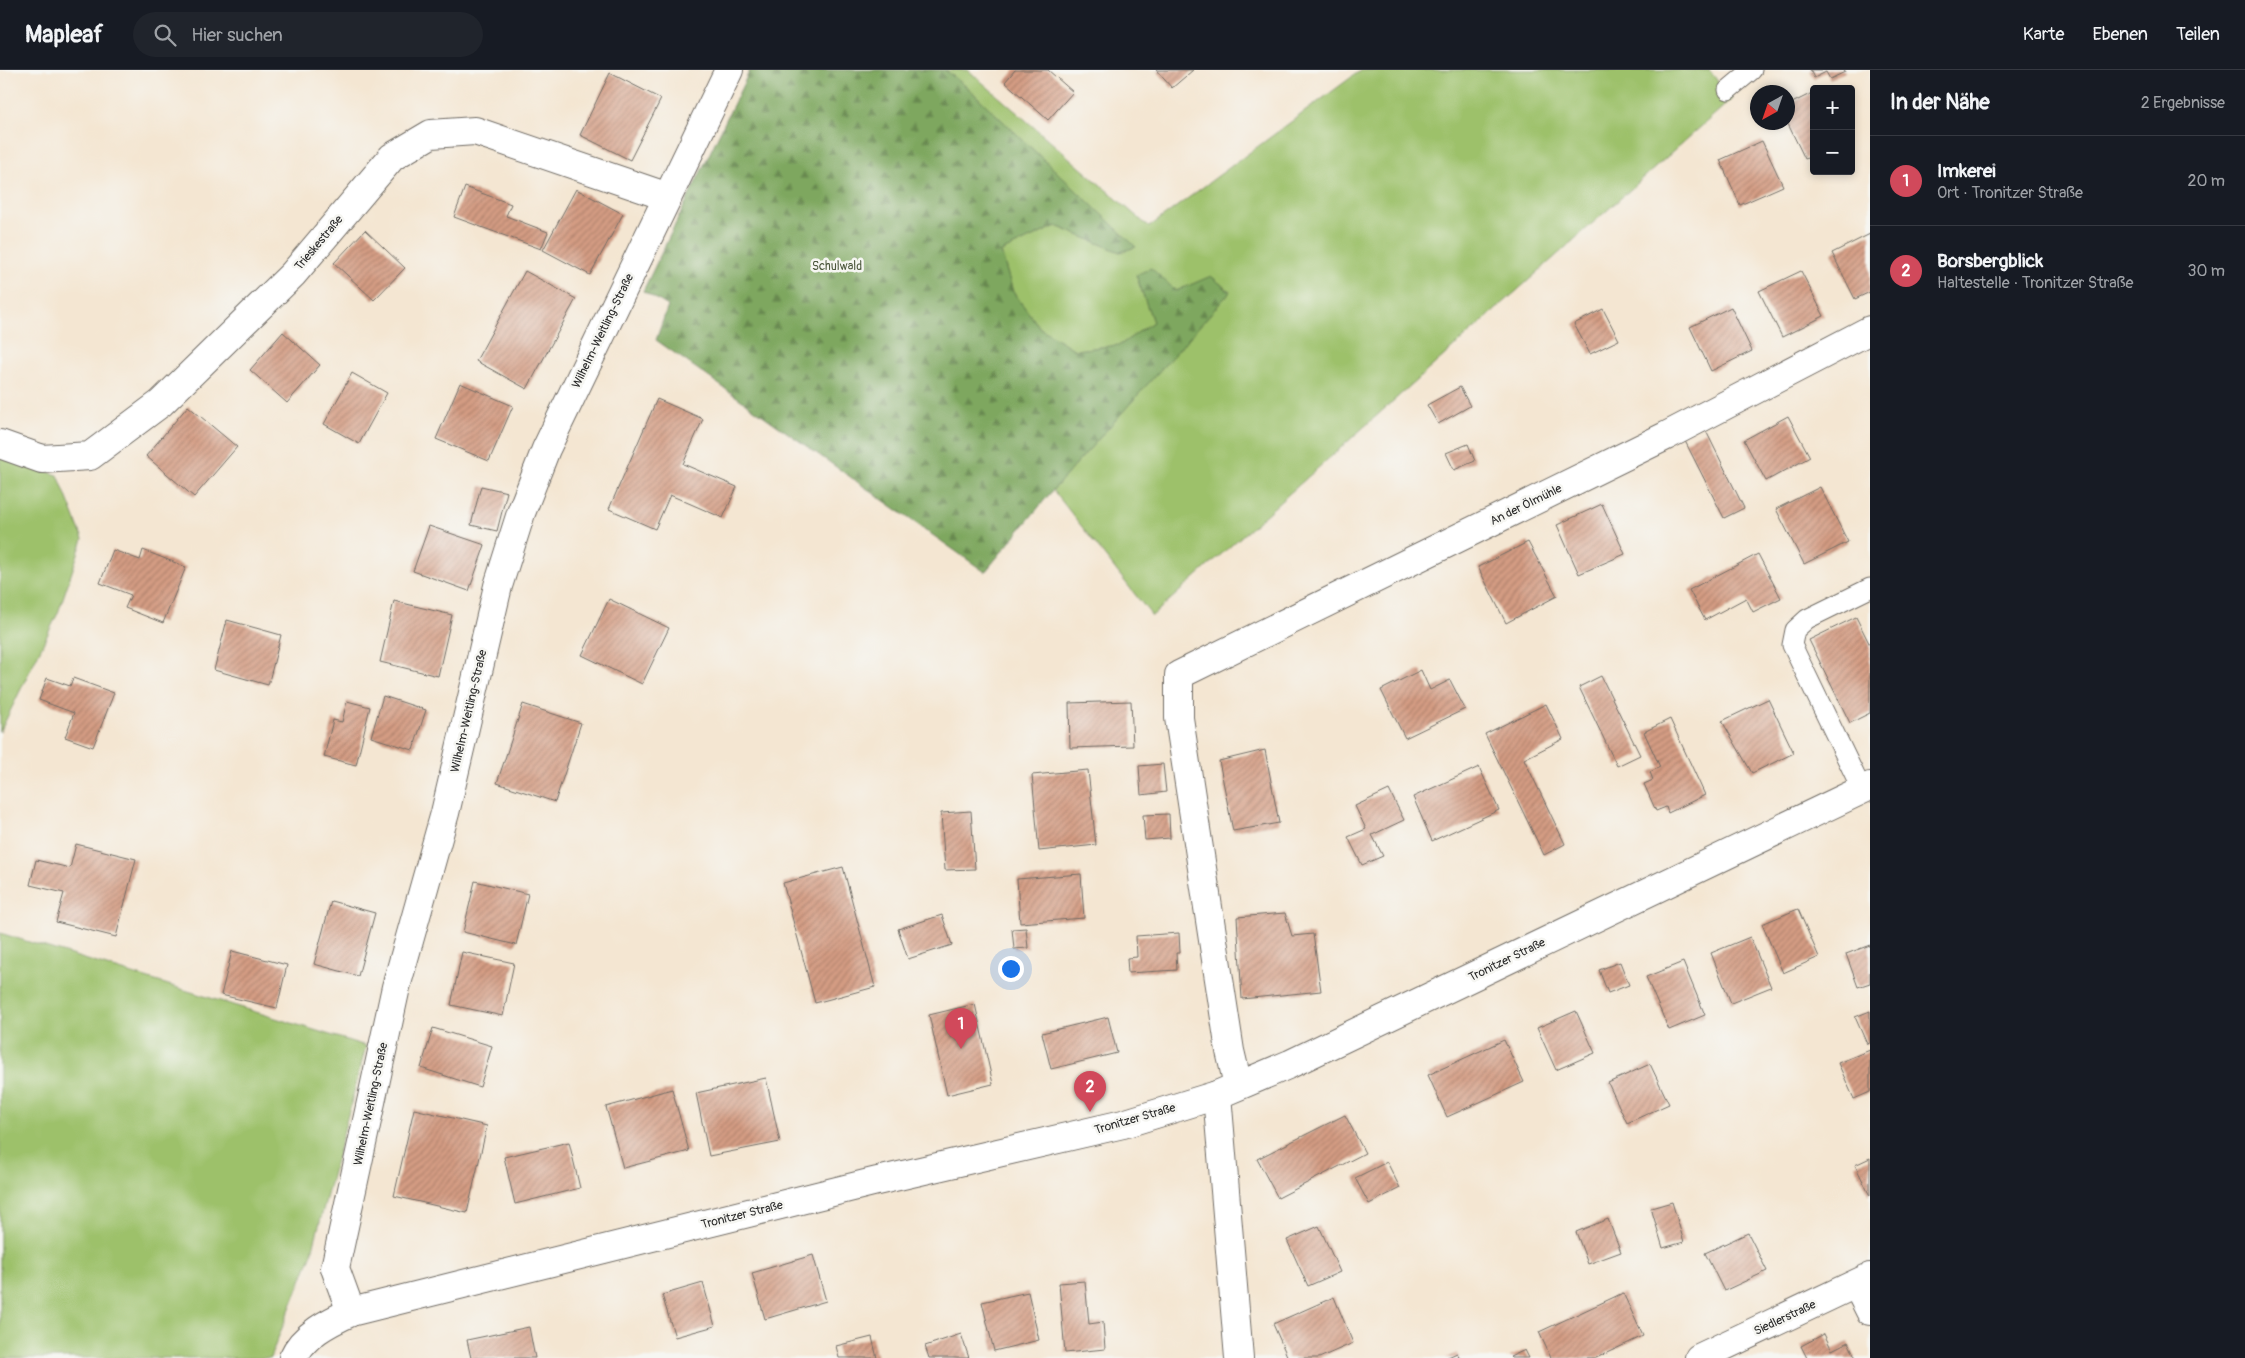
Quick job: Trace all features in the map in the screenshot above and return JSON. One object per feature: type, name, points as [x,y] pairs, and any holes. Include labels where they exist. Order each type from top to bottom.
[{"type":"street","name":"Wilhelm-Weitling-Straße","points":[[351,1312],[336,1268],[396,987],[445,813],[498,586],[520,513],[546,449],[730,70]]},
{"type":"street","name":"Trieskestraße","points":[[0,444],[42,459],[90,456],[162,403],[286,281],[392,157],[431,134],[476,130],[668,197]]},
{"type":"street","name":"An der Ölmühle","points":[[1228,1090],[1230,1051],[1181,728],[1179,675],[1666,436],[1870,330]]},
{"type":"street","name":"Tronitzer Straße","points":[[351,1312],[874,1182],[1115,1126],[1228,1090],[1299,1059],[1866,788]]},
{"type":"street","points":[[1228,1090],[1239,1358]]},
{"type":"street","points":[[1863,1281],[1870,1311]]},
{"type":"street","name":"Siedlerstraße","points":[[1699,1358],[1863,1281]]},
{"type":"street","points":[[293,1358],[297,1348],[325,1324],[351,1312]]},
{"type":"lane","points":[[1728,90],[1752,70]]},
{"type":"lane","points":[[1866,788],[1792,645],[1795,630],[1807,619],[1870,588]]},
{"type":"green space","name":"Schulwald","points":[[750,70],[945,70],[968,88],[1136,247],[1120,252],[1056,226],[1001,252],[1013,292],[1040,328],[1075,350],[1120,345],[1153,322],[1136,275],[1151,268],[1176,291],[1211,276],[1230,292],[1053,490],[985,572],[656,340],[668,306],[643,291]]},
{"type":"green space","points":[[945,70],[968,70],[1149,227],[1361,70],[1709,70],[1732,99],[1152,616],[1053,490],[1230,291],[1211,277],[1176,291],[1136,275],[1153,322],[1120,345],[1075,350],[1040,328],[1013,292],[1001,252],[1056,226],[1120,252],[1135,247],[968,88]]},
{"type":"green space","points":[[0,458],[58,475],[83,539],[58,613],[0,732]]},
{"type":"green space","points":[[0,933],[366,1046],[311,1256],[270,1358],[0,1358]]},
{"type":"building","points":[[1015,70],[1048,70],[1073,92],[1048,120],[1005,82]]},
{"type":"building","points":[[1156,70],[1193,70],[1172,88]]},
{"type":"building","points":[[1810,70],[1844,70],[1845,72],[1830,79],[1826,72],[1814,78]]},
{"type":"building","points":[[610,73],[661,99],[630,160],[580,135]]},
{"type":"building","points":[[1810,94],[1810,157],[1805,159],[1791,130],[1795,130],[1795,102]]},
{"type":"building","points":[[1762,141],[1783,186],[1740,205],[1720,160]]},
{"type":"building","points":[[465,187],[511,204],[506,216],[548,232],[541,249],[454,217]]},
{"type":"building","points":[[576,189],[623,214],[590,275],[543,250]]},
{"type":"building","points":[[365,230],[405,268],[374,300],[334,263]]},
{"type":"building","points":[[1870,234],[1870,292],[1855,299],[1832,253]]},
{"type":"building","points":[[525,271],[576,299],[527,389],[476,361]]},
{"type":"building","points":[[1801,271],[1824,316],[1782,337],[1759,291]]},
{"type":"building","points":[[1731,307],[1752,351],[1711,371],[1690,327]]},
{"type":"building","points":[[1603,309],[1619,340],[1590,354],[1574,324]]},
{"type":"building","points":[[283,332],[320,365],[287,403],[250,370]]},
{"type":"building","points":[[352,373],[387,393],[359,444],[324,424]]},
{"type":"building","points":[[460,383],[513,406],[489,461],[436,439]]},
{"type":"building","points":[[1460,387],[1470,406],[1438,424],[1427,405]]},
{"type":"building","points":[[657,399],[703,419],[683,464],[737,487],[723,518],[670,495],[655,529],[609,509]]},
{"type":"building","points":[[188,406],[237,447],[194,497],[146,456]]},
{"type":"building","points":[[1788,416],[1810,457],[1766,481],[1744,440]]},
{"type":"building","points":[[1706,431],[1744,508],[1724,518],[1685,441]]},
{"type":"building","points":[[1468,444],[1475,461],[1454,470],[1446,453]]},
{"type":"building","points":[[481,486],[507,492],[497,531],[471,525]]},
{"type":"building","points":[[1820,487],[1848,542],[1804,564],[1776,509]]},
{"type":"building","points":[[1602,504],[1625,554],[1579,574],[1557,525]]},
{"type":"building","points":[[429,526],[485,545],[469,591],[413,571]]},
{"type":"building","points":[[1528,542],[1557,596],[1506,623],[1478,567]]},
{"type":"building","points":[[113,550],[140,560],[143,550],[186,567],[163,623],[125,608],[131,595],[100,583]]},
{"type":"building","points":[[1758,554],[1781,598],[1753,612],[1746,598],[1705,620],[1689,590]]},
{"type":"building","points":[[609,599],[669,628],[642,684],[582,655]]},
{"type":"building","points":[[394,601],[452,615],[438,676],[380,662]]},
{"type":"building","points":[[1856,617],[1870,645],[1870,713],[1850,723],[1809,640]]},
{"type":"building","points":[[227,620],[281,635],[268,685],[214,670]]},
{"type":"building","points":[[1421,670],[1430,690],[1450,680],[1465,709],[1405,738],[1381,690]]},
{"type":"building","points":[[1601,676],[1640,755],[1617,766],[1579,687]]},
{"type":"building","points":[[47,678],[70,686],[73,678],[114,693],[93,747],[65,737],[74,713],[39,700]]},
{"type":"building","points":[[383,696],[426,710],[413,750],[371,737]]},
{"type":"building","points":[[1768,699],[1794,753],[1752,773],[1722,721]]},
{"type":"building","points":[[347,701],[370,707],[356,765],[324,757],[333,720],[342,722]]},
{"type":"building","points":[[1131,701],[1133,746],[1070,748],[1069,703]]},
{"type":"building","points":[[523,704],[581,723],[555,802],[497,783]]},
{"type":"building","points":[[1546,704],[1563,739],[1524,759],[1565,844],[1544,855],[1485,734]]},
{"type":"building","points":[[1670,719],[1705,795],[1668,813],[1666,807],[1656,811],[1644,784],[1653,780],[1650,772],[1660,767],[1644,732]]},
{"type":"building","points":[[1265,750],[1279,823],[1233,831],[1219,761]]},
{"type":"building","points":[[1163,764],[1166,792],[1141,795],[1139,766]]},
{"type":"building","points":[[1479,767],[1499,810],[1432,841],[1413,797]]},
{"type":"building","points":[[1088,770],[1096,845],[1039,851],[1032,775]]},
{"type":"building","points":[[1389,790],[1404,820],[1372,835],[1383,856],[1362,865],[1348,837],[1366,829],[1355,806]]},
{"type":"building","points":[[971,811],[975,869],[945,870],[941,813]]},
{"type":"building","points":[[1169,814],[1170,838],[1145,840],[1143,815]]},
{"type":"building","points":[[76,844],[136,859],[116,937],[56,922],[64,893],[30,885],[36,860],[70,868]]},
{"type":"building","points":[[843,867],[875,987],[815,1003],[783,883]]},
{"type":"building","points":[[1081,874],[1084,918],[1020,923],[1017,879]]},
{"type":"building","points":[[475,881],[528,894],[516,945],[463,932]]},
{"type":"building","points":[[331,901],[375,913],[358,976],[314,964]]},
{"type":"building","points":[[1798,909],[1819,957],[1783,973],[1762,924]]},
{"type":"building","points":[[1285,913],[1292,936],[1313,934],[1321,991],[1242,999],[1237,917]]},
{"type":"building","points":[[942,915],[952,945],[908,959],[898,929]]},
{"type":"building","points":[[1026,928],[1028,948],[1014,949],[1012,929]]},
{"type":"building","points":[[1179,933],[1180,953],[1176,953],[1177,970],[1128,973],[1127,958],[1137,957],[1136,936]]},
{"type":"building","points":[[1750,937],[1771,987],[1731,1003],[1711,953]]},
{"type":"building","points":[[1870,945],[1870,983],[1858,987],[1846,954]]},
{"type":"building","points":[[232,951],[287,965],[277,1008],[221,995]]},
{"type":"building","points":[[462,952],[514,963],[503,1016],[451,1005]]},
{"type":"building","points":[[1620,962],[1629,985],[1608,993],[1599,970]]},
{"type":"building","points":[[1683,962],[1705,1015],[1669,1030],[1646,977]]},
{"type":"building","points":[[975,1004],[993,1084],[947,1095],[929,1015]]},
{"type":"building","points":[[1576,1011],[1595,1053],[1556,1070],[1537,1028]]},
{"type":"building","points":[[1870,1011],[1870,1043],[1867,1044],[1855,1017]]},
{"type":"building","points":[[1108,1017],[1117,1053],[1051,1069],[1042,1033]]},
{"type":"building","points":[[433,1028],[492,1046],[480,1087],[421,1068]]},
{"type":"building","points":[[1504,1040],[1524,1082],[1447,1117],[1428,1075]]},
{"type":"building","points":[[1870,1050],[1870,1092],[1854,1099],[1838,1063]]},
{"type":"building","points":[[1650,1064],[1669,1104],[1627,1123],[1608,1083]]},
{"type":"building","points":[[766,1078],[780,1142],[709,1156],[696,1093]]},
{"type":"building","points":[[672,1089],[689,1151],[623,1168],[606,1107]]},
{"type":"building","points":[[414,1109],[487,1126],[467,1213],[394,1196]]},
{"type":"building","points":[[1345,1115],[1365,1153],[1278,1198],[1257,1159]]},
{"type":"building","points":[[569,1142],[580,1188],[515,1204],[504,1157]]},
{"type":"building","points":[[1870,1158],[1870,1196],[1855,1165]]},
{"type":"building","points":[[1387,1162],[1400,1188],[1369,1204],[1355,1178]]},
{"type":"building","points":[[1672,1202],[1684,1242],[1663,1248],[1651,1208]]},
{"type":"building","points":[[1608,1219],[1621,1252],[1588,1264],[1576,1232]]},
{"type":"building","points":[[1319,1226],[1340,1272],[1308,1286],[1287,1240]]},
{"type":"building","points":[[1748,1233],[1767,1271],[1724,1291],[1705,1253]]},
{"type":"building","points":[[813,1255],[826,1301],[765,1319],[752,1273]]},
{"type":"building","points":[[1085,1281],[1089,1324],[1103,1322],[1105,1349],[1065,1353],[1059,1283]]},
{"type":"building","points":[[703,1283],[715,1326],[675,1337],[662,1295]]},
{"type":"building","points":[[1028,1292],[1039,1340],[994,1351],[982,1302]]},
{"type":"building","points":[[1623,1293],[1643,1336],[1596,1358],[1551,1358],[1539,1332]]},
{"type":"building","points":[[1334,1297],[1353,1343],[1319,1358],[1288,1358],[1273,1324]]},
{"type":"building","points":[[529,1327],[535,1358],[471,1358],[467,1340]]},
{"type":"building","points":[[961,1334],[969,1358],[929,1358],[925,1346]]},
{"type":"building","points":[[1824,1334],[1832,1350],[1848,1342],[1856,1358],[1807,1358],[1801,1346]]},
{"type":"building","points":[[872,1337],[877,1358],[839,1358],[836,1346]]},
{"type":"building","points":[[1525,1350],[1529,1358],[1510,1357]]},
{"type":"building","points":[[1457,1353],[1460,1358],[1446,1358]]},
{"type":"place","name":"Imkerei","points":[[961,1049]]},
{"type":"place","name":"Borsbergblick","points":[[1090,1112]]}]
